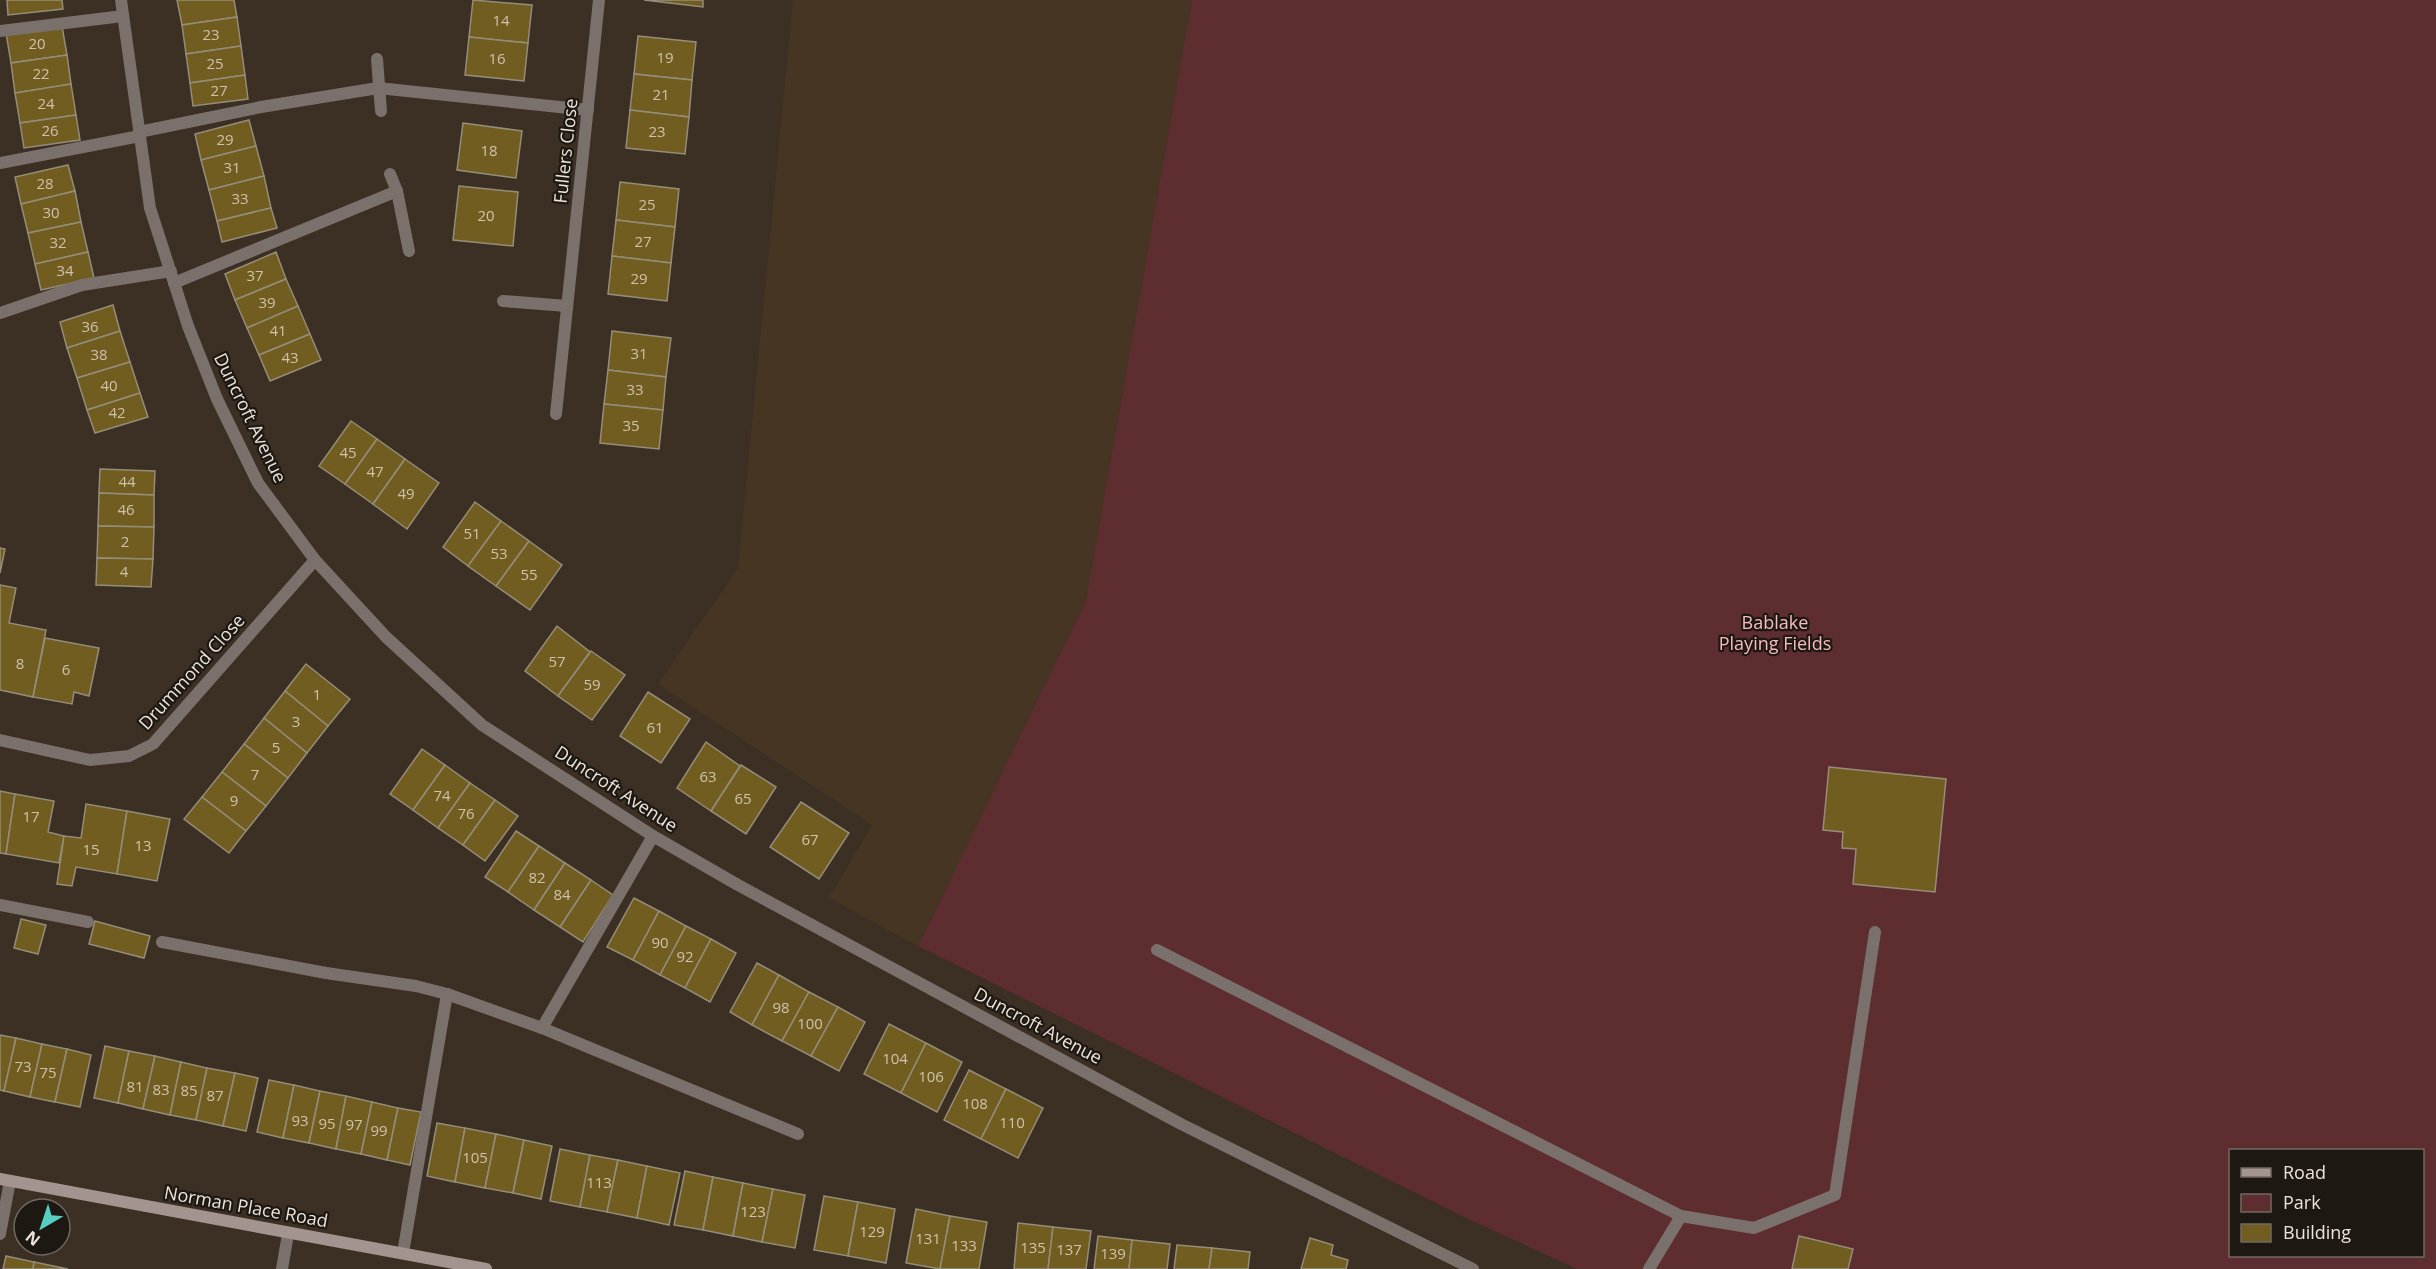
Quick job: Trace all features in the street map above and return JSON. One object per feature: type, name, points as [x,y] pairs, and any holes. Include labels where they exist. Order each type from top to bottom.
[{"type":"street","name":"Duncroft Avenue","points":[[121,0],[150,208],[188,326],[217,399],[258,483],[315,560],[386,638],[482,725],[653,836],[738,885],[1181,1124],[1473,1269]]},
{"type":"street","name":"Fullers Close","points":[[556,414],[599,0]]},
{"type":"street","points":[[0,31],[123,16]]},
{"type":"street","points":[[377,59],[381,111]]},
{"type":"street","points":[[0,163],[261,107],[378,88],[588,110]]},
{"type":"street","points":[[390,174],[397,191],[409,251]]},
{"type":"street","points":[[0,313],[82,285],[172,277],[397,191]]},
{"type":"street","points":[[503,302],[567,306]]},
{"type":"street","name":"Drummond Close","points":[[0,740],[90,760],[129,756],[153,744],[315,560]]},
{"type":"street","points":[[542,1028],[653,836]]},
{"type":"street","points":[[0,905],[87,922]]},
{"type":"street","points":[[1157,950],[1682,1216],[1754,1228],[1834,1195],[1875,932]]},
{"type":"street","points":[[162,942],[326,974],[416,986],[447,994],[542,1028],[798,1134]]},
{"type":"street","points":[[403,1253],[447,994]]},
{"type":"street","points":[[0,1234],[5,1180]]},
{"type":"street","name":"Norman Place Road","points":[[5,1180],[486,1269]]},
{"type":"street","points":[[1649,1269],[1682,1216]]},
{"type":"street","points":[[282,1269],[288,1234]]},
{"type":"shaded area","points":[[793,0],[1192,0],[1086,600],[918,946],[829,898],[872,825],[658,684],[738,568]]},
{"type":"green space","name":"Bablake Playing Fields","points":[[1192,0],[2436,0],[2436,1269],[1577,1269],[1468,1219],[918,946],[1086,600]]},
{"type":"building","points":[[7,0],[62,0],[63,9],[8,15]]},
{"type":"building","points":[[177,0],[234,0],[237,17],[182,25]]},
{"type":"building","points":[[473,0],[532,5],[528,43],[469,37]]},
{"type":"building","points":[[644,0],[703,0],[703,7]]},
{"type":"building","points":[[237,17],[241,46],[186,54],[182,25]]},
{"type":"building","points":[[62,26],[67,55],[11,63],[6,33]]},
{"type":"building","points":[[638,36],[696,42],[692,80],[634,74]]},
{"type":"building","points":[[469,37],[528,43],[524,81],[465,75]]},
{"type":"building","points":[[241,46],[245,75],[190,83],[186,54]]},
{"type":"building","points":[[67,55],[71,84],[15,93],[11,63]]},
{"type":"building","points":[[634,74],[692,80],[689,117],[630,110]]},
{"type":"building","points":[[245,75],[248,99],[193,106],[190,83]]},
{"type":"building","points":[[71,84],[76,115],[20,123],[15,93]]},
{"type":"building","points":[[630,110],[689,117],[685,154],[626,148]]},
{"type":"building","points":[[76,115],[80,140],[24,148],[20,123]]},
{"type":"building","points":[[249,120],[256,146],[201,160],[195,134]]},
{"type":"building","points":[[463,123],[522,131],[516,178],[457,170]]},
{"type":"building","points":[[256,146],[264,176],[209,190],[201,160]]},
{"type":"building","points":[[68,165],[75,191],[21,204],[15,177]]},
{"type":"building","points":[[264,176],[271,208],[217,221],[209,190]]},
{"type":"building","points":[[620,182],[679,189],[675,227],[616,220]]},
{"type":"building","points":[[459,186],[518,192],[513,246],[453,240]]},
{"type":"building","points":[[75,191],[81,222],[28,233],[21,204]]},
{"type":"building","points":[[271,208],[277,228],[222,242],[217,221]]},
{"type":"building","points":[[616,220],[675,227],[671,263],[612,256]]},
{"type":"building","points":[[81,222],[88,252],[35,264],[28,233]]},
{"type":"building","points":[[88,252],[94,278],[41,290],[35,264]]},
{"type":"building","points":[[276,252],[286,279],[235,300],[225,274]]},
{"type":"building","points":[[612,256],[671,263],[667,301],[608,294]]},
{"type":"building","points":[[286,279],[298,306],[247,328],[235,300]]},
{"type":"building","points":[[113,305],[120,331],[67,348],[60,322]]},
{"type":"building","points":[[298,306],[310,334],[259,355],[247,328]]},
{"type":"building","points":[[120,331],[130,362],[77,378],[67,348]]},
{"type":"building","points":[[612,331],[671,338],[666,377],[608,370]]},
{"type":"building","points":[[310,334],[321,360],[270,381],[259,355]]},
{"type":"building","points":[[130,362],[140,393],[87,410],[77,378]]},
{"type":"building","points":[[608,370],[666,377],[663,410],[604,404]]},
{"type":"building","points":[[140,393],[148,417],[95,433],[87,410]]},
{"type":"building","points":[[604,404],[663,410],[659,449],[600,443]]},
{"type":"building","points":[[351,421],[377,439],[345,484],[319,466]]},
{"type":"building","points":[[377,439],[405,459],[373,504],[345,484]]},
{"type":"building","points":[[405,459],[439,483],[407,529],[373,504]]},
{"type":"building","points":[[100,469],[155,471],[154,495],[99,493]]},
{"type":"building","points":[[99,493],[154,495],[154,527],[98,526]]},
{"type":"building","points":[[475,502],[501,521],[468,566],[443,547]]},
{"type":"building","points":[[501,521],[529,541],[496,586],[468,566]]},
{"type":"building","points":[[98,526],[154,527],[153,559],[97,558]]},
{"type":"building","points":[[529,541],[562,565],[530,610],[496,586]]},
{"type":"building","points":[[0,548],[5,549],[0,573]]},
{"type":"building","points":[[97,558],[153,559],[151,587],[96,585]]},
{"type":"building","points":[[0,585],[16,588],[9,623],[46,630],[33,697],[0,690]]},
{"type":"building","points":[[557,626],[590,652],[558,696],[525,671]]},
{"type":"building","points":[[45,638],[99,648],[89,696],[74,692],[72,704],[33,697]]},
{"type":"building","points":[[591,651],[625,675],[592,720],[558,696]]},
{"type":"building","points":[[306,664],[350,699],[328,726],[285,691]]},
{"type":"building","points":[[285,691],[328,726],[307,753],[264,718]]},
{"type":"building","points":[[648,692],[690,719],[661,763],[620,736]]},
{"type":"building","points":[[264,718],[307,753],[288,778],[244,744]]},
{"type":"building","points":[[706,742],[740,766],[711,811],[677,788]]},
{"type":"building","points":[[244,744],[288,778],[266,806],[222,772]]},
{"type":"building","points":[[422,749],[445,765],[413,810],[390,794]]},
{"type":"building","points":[[445,765],[470,783],[438,828],[413,810]]},
{"type":"building","points":[[741,765],[776,787],[746,834],[711,811]]},
{"type":"building","points":[[1829,767],[1946,779],[1935,892],[1853,884],[1856,849],[1842,848],[1843,832],[1823,830]]},
{"type":"building","points":[[222,772],[266,806],[246,831],[202,797]]},
{"type":"building","points":[[470,783],[495,800],[463,845],[438,828]]},
{"type":"building","points":[[0,791],[15,794],[6,854],[0,853]]},
{"type":"building","points":[[15,794],[54,801],[48,832],[64,836],[59,863],[6,854]]},
{"type":"building","points":[[202,797],[246,831],[229,853],[184,819]]},
{"type":"building","points":[[495,800],[518,816],[485,861],[463,845]]},
{"type":"building","points":[[801,802],[849,833],[819,879],[770,847]]},
{"type":"building","points":[[86,804],[127,811],[117,874],[76,867],[72,886],[57,884],[64,836],[81,838]]},
{"type":"building","points":[[127,811],[170,819],[157,881],[117,874]]},
{"type":"building","points":[[516,831],[539,846],[508,892],[485,877]]},
{"type":"building","points":[[539,846],[565,863],[534,910],[508,892]]},
{"type":"building","points":[[565,863],[591,880],[560,927],[534,910]]},
{"type":"building","points":[[591,880],[613,895],[583,942],[560,927]]},
{"type":"building","points":[[634,898],[659,911],[633,960],[607,947]]},
{"type":"building","points":[[659,911],[686,926],[660,975],[633,960]]},
{"type":"building","points":[[21,919],[46,925],[38,954],[14,948]]},
{"type":"building","points":[[95,921],[150,936],[144,958],[89,944]]},
{"type":"building","points":[[686,926],[711,939],[685,988],[660,975]]},
{"type":"building","points":[[711,939],[736,953],[710,1002],[685,988]]},
{"type":"building","points":[[757,963],[779,975],[752,1025],[730,1012]]},
{"type":"building","points":[[779,975],[809,992],[782,1041],[752,1025]]},
{"type":"building","points":[[809,992],[838,1007],[811,1056],[782,1041]]},
{"type":"building","points":[[838,1007],[865,1022],[839,1071],[811,1056]]},
{"type":"building","points":[[889,1024],[926,1043],[901,1093],[864,1074]]},
{"type":"building","points":[[0,1035],[16,1038],[4,1091],[0,1090]]},
{"type":"building","points":[[16,1038],[42,1044],[30,1097],[4,1091]]},
{"type":"building","points":[[926,1043],[962,1062],[937,1112],[901,1093]]},
{"type":"building","points":[[42,1044],[67,1049],[55,1102],[30,1097]]},
{"type":"building","points":[[105,1046],[129,1051],[118,1103],[94,1098]]},
{"type":"building","points":[[67,1049],[91,1055],[80,1107],[55,1102]]},
{"type":"building","points":[[129,1051],[155,1056],[143,1109],[118,1103]]},
{"type":"building","points":[[155,1056],[181,1062],[170,1115],[143,1109]]},
{"type":"building","points":[[181,1062],[207,1068],[196,1120],[170,1115]]},
{"type":"building","points":[[207,1068],[235,1073],[223,1126],[196,1120]]},
{"type":"building","points":[[969,1070],[1006,1089],[981,1139],[944,1120]]},
{"type":"building","points":[[235,1073],[258,1078],[246,1131],[223,1126]]},
{"type":"building","points":[[269,1080],[294,1085],[283,1138],[257,1132]]},
{"type":"building","points":[[294,1085],[320,1091],[309,1143],[283,1138]]},
{"type":"building","points":[[1006,1089],[1043,1108],[1018,1158],[981,1139]]},
{"type":"building","points":[[320,1091],[346,1096],[336,1149],[309,1143]]},
{"type":"building","points":[[346,1096],[372,1102],[361,1154],[336,1149]]},
{"type":"building","points":[[372,1102],[398,1108],[387,1160],[361,1154]]},
{"type":"building","points":[[398,1108],[421,1112],[410,1165],[387,1160]]},
{"type":"building","points":[[437,1123],[465,1128],[455,1182],[427,1176]]},
{"type":"building","points":[[465,1128],[496,1134],[485,1188],[455,1182]]},
{"type":"building","points":[[496,1134],[524,1140],[513,1193],[485,1188]]},
{"type":"building","points":[[524,1140],[552,1146],[541,1199],[513,1193]]},
{"type":"building","points":[[560,1149],[590,1155],[580,1207],[550,1201]]},
{"type":"building","points":[[590,1155],[618,1160],[607,1212],[580,1207]]},
{"type":"building","points":[[618,1160],[647,1166],[637,1218],[607,1212]]},
{"type":"building","points":[[647,1166],[680,1173],[669,1225],[637,1218]]},
{"type":"building","points":[[685,1171],[713,1177],[703,1230],[674,1225]]},
{"type":"building","points":[[713,1177],[743,1183],[733,1236],[703,1230]]},
{"type":"building","points":[[743,1183],[773,1189],[762,1242],[733,1236]]},
{"type":"building","points":[[773,1189],[805,1195],[795,1248],[762,1242]]},
{"type":"building","points":[[824,1196],[858,1202],[848,1256],[814,1250]]},
{"type":"building","points":[[858,1202],[895,1209],[886,1263],[848,1256]]},
{"type":"building","points":[[916,1209],[950,1216],[940,1269],[906,1263]]},
{"type":"building","points":[[950,1216],[987,1222],[979,1269],[940,1269]]},
{"type":"building","points":[[1018,1223],[1053,1227],[1048,1269],[1014,1269]]},
{"type":"building","points":[[1053,1227],[1091,1231],[1086,1269],[1048,1269]]},
{"type":"building","points":[[1098,1236],[1132,1240],[1129,1269],[1094,1269]]},
{"type":"building","points":[[1799,1236],[1853,1249],[1848,1269],[1792,1269]]},
{"type":"building","points":[[1310,1238],[1333,1245],[1331,1255],[1348,1260],[1346,1269],[1301,1269]]},
{"type":"building","points":[[1132,1240],[1170,1244],[1167,1269],[1129,1269]]},
{"type":"building","points":[[1177,1245],[1212,1248],[1209,1269],[1174,1269]]},
{"type":"building","points":[[1212,1248],[1250,1252],[1248,1269],[1209,1269]]},
{"type":"building","points":[[6,1256],[34,1262],[33,1269],[3,1269]]},
{"type":"building","points":[[34,1262],[68,1269],[33,1269]]}]
